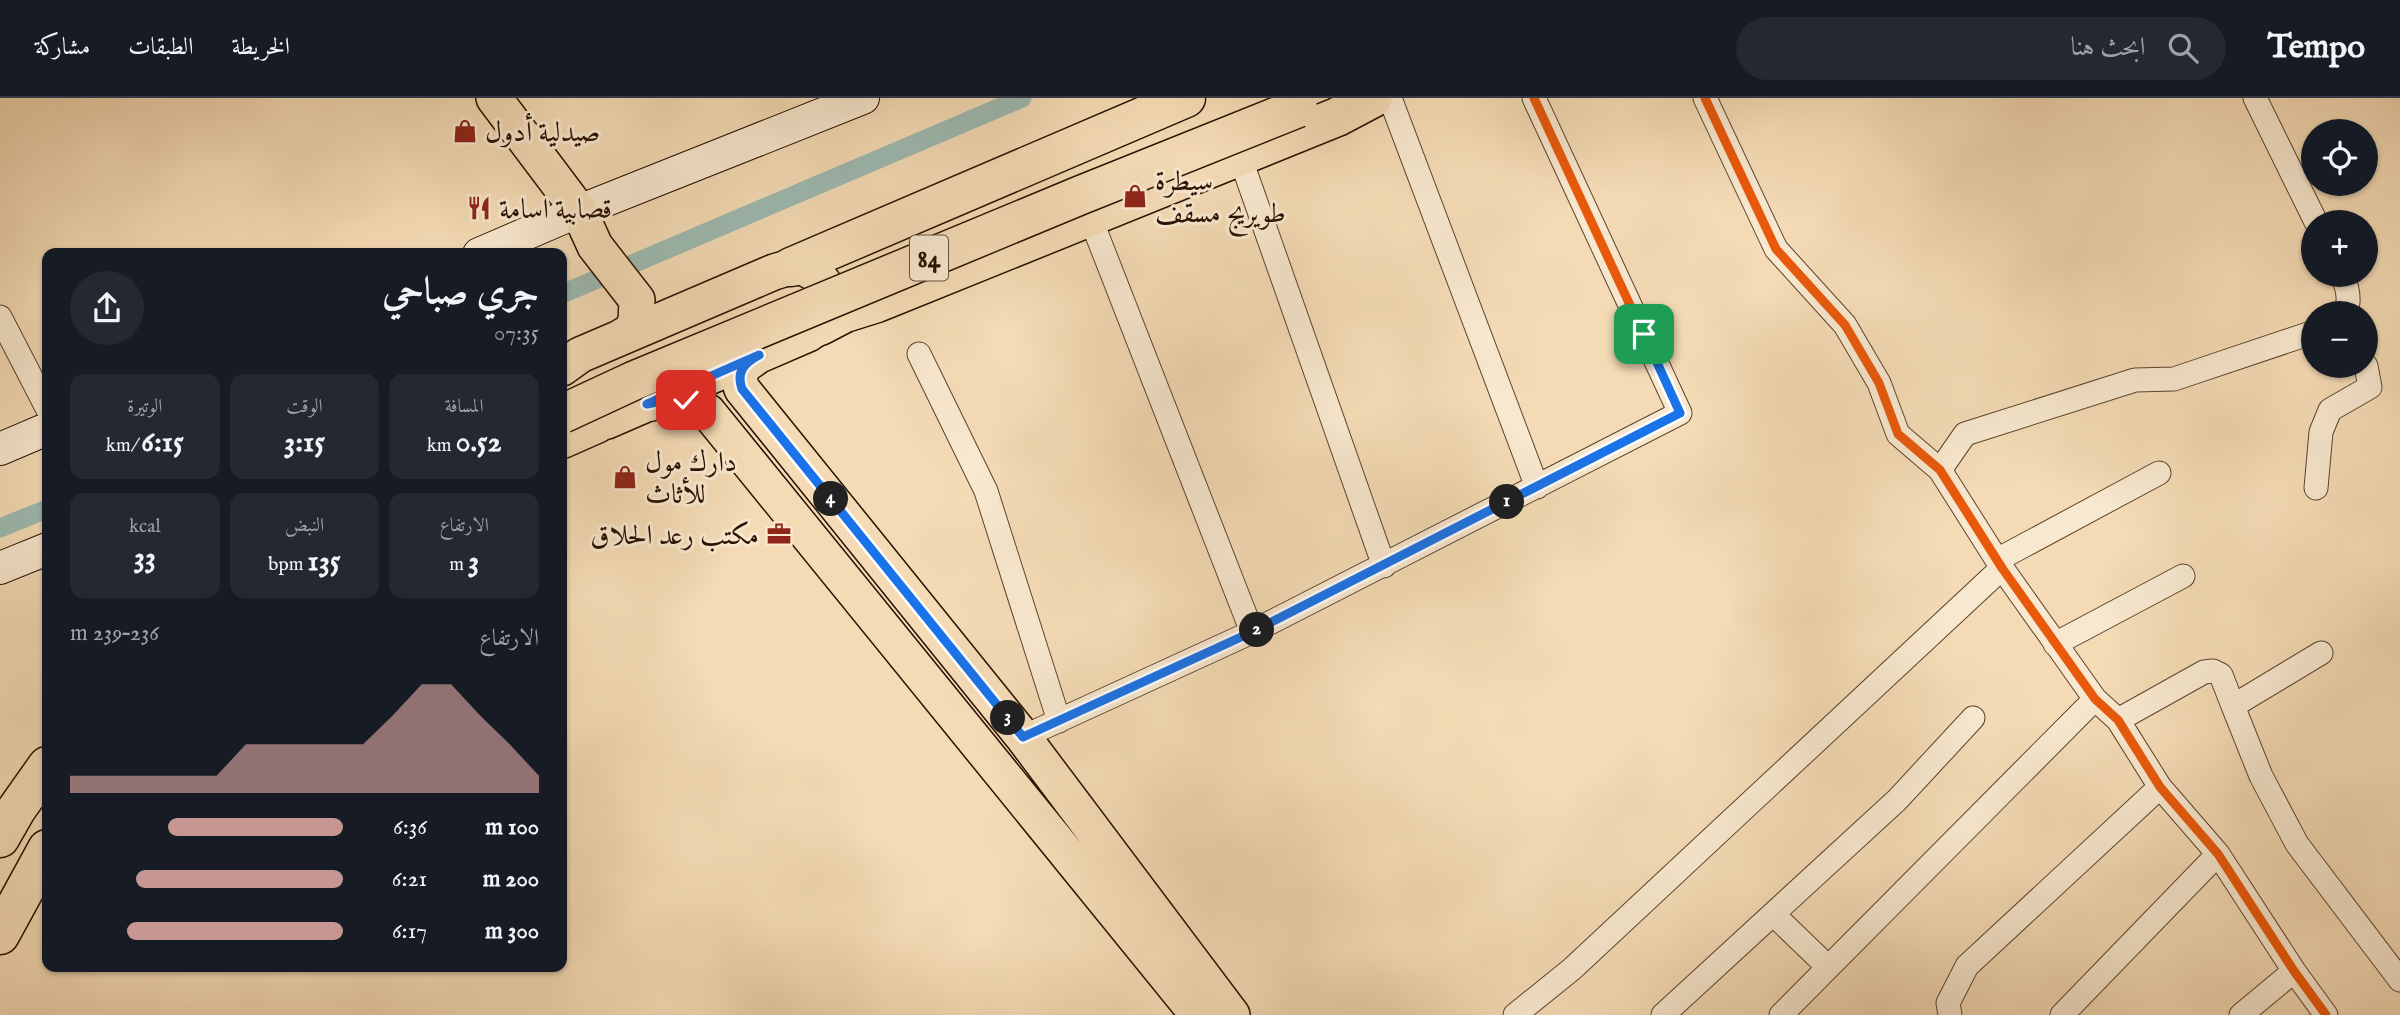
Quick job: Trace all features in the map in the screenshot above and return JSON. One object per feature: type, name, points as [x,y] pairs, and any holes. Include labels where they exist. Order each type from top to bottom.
[{"type":"highway","points":[[791,267],[1186,98]]},
{"type":"highway","name":"84","points":[[567,371],[624,364],[1253,98]]},
{"type":"highway","points":[[820,326],[845,313],[877,303],[1338,117],[1373,98]]},
{"type":"highway","name":"84","points":[[573,417],[633,381],[1312,103]]},
{"type":"highway","points":[[848,243],[836,265],[838,281],[853,299],[877,303]]},
{"type":"highway","points":[[0,838],[42,773]]},
{"type":"highway","points":[[0,868],[42,814]]},
{"type":"highway","points":[[0,934],[42,858]]},
{"type":"highway","points":[[0,948],[42,890]]},
{"type":"main road","points":[[494,98],[645,293],[665,295],[681,302],[706,301]]},
{"type":"main road","points":[[493,248],[863,98]]},
{"type":"main road","points":[[621,337],[791,267],[812,272],[827,288],[829,311],[820,326],[749,360],[742,367],[739,380],[742,389],[1023,737],[1232,1015]]},
{"type":"main road","points":[[567,370],[630,331],[636,322],[645,293]]},
{"type":"main road","points":[[647,404],[759,355]]},
{"type":"main road","points":[[573,417],[671,399],[686,400],[708,412],[1198,1015]]},
{"type":"main road","points":[[0,449],[42,431]]},
{"type":"main road","points":[[0,568],[42,551]]},
{"type":"street","points":[[1390,98],[1536,487]]},
{"type":"street","points":[[1023,737],[1252,632],[1680,413],[1534,98]]},
{"type":"street","points":[[1705,98],[1776,249],[1845,325],[1879,383],[1898,433],[1940,470],[1999,564],[2055,644],[2095,699],[2118,720],[2160,787],[2218,855],[2326,1015]]},
{"type":"street","points":[[2255,98],[2310,210]]},
{"type":"street","points":[[1240,157],[1384,566]]},
{"type":"street","points":[[1090,217],[1252,632]]},
{"type":"street","points":[[0,317],[42,398]]},
{"type":"street","points":[[1940,470],[1965,434],[2135,380],[2174,379],[2301,336]]},
{"type":"street","points":[[919,354],[986,491],[1059,721]]},
{"type":"street","points":[[2316,488],[2321,432],[2330,410],[2370,387],[2368,378]]},
{"type":"street","points":[[1515,1015],[1572,969],[1999,564],[2160,473]]},
{"type":"street","points":[[2055,644],[2183,576]]},
{"type":"street","points":[[2233,706],[2321,653]]},
{"type":"street","points":[[2118,720],[2204,672],[2213,671],[2221,676],[2261,776],[2297,844],[2400,980]]},
{"type":"street","points":[[1781,1015],[2095,699]]},
{"type":"street","points":[[1663,1015],[1897,800],[1973,718]]},
{"type":"street","points":[[1950,1015],[1948,1003],[1967,967],[2160,787]]},
{"type":"street","points":[[2062,1015],[2218,855]]},
{"type":"street","points":[[1773,915],[1828,967]]},
{"type":"street","points":[[2241,1015],[2294,971]]},
{"type":"waterway","points":[[567,292],[1022,98]]},
{"type":"waterway","points":[[0,528],[42,511]]},
{"type":"cycle path","points":[[1023,737],[1252,632],[1680,413],[1534,98]]},
{"type":"cycle path","points":[[1705,98],[1776,249],[1845,325],[1879,383],[1898,434],[1940,470],[2002,568],[2095,699],[2118,720],[2160,787],[2218,854],[2326,1015]]},
{"type":"place","name":"صيدلية أدول","points":[[465,131]]},
{"type":"place","name":"سيطرة طويريج مسقف","points":[[1135,196]]},
{"type":"place","name":"قصابية اسامة","points":[[479,208]]},
{"type":"place","name":"دارك مول للأثاث","points":[[625,477]]},
{"type":"place","name":"مكتب رعد الحلاق","points":[[779,534]]},
{"type":"route","points":[[686,400],[671,399],[647,404],[759,355],[742,367],[739,380],[742,389],[1023,737],[1252,632],[1680,413],[1644,334]]}]
